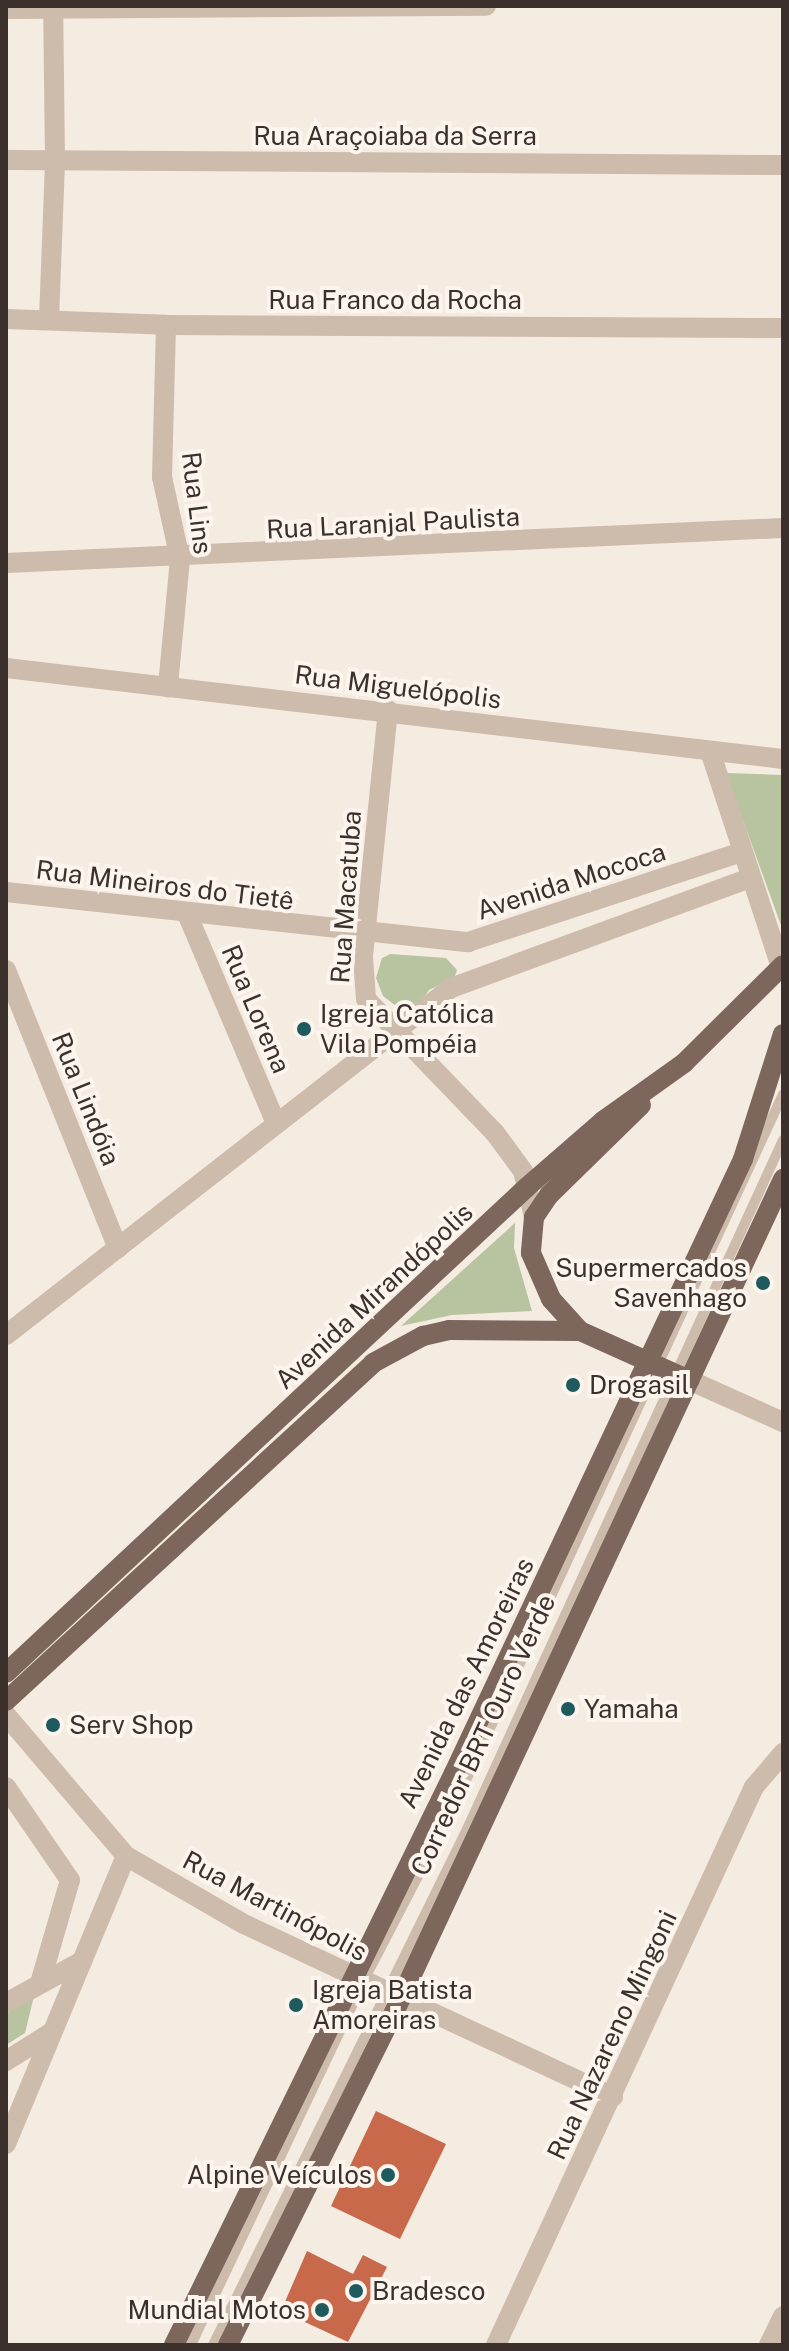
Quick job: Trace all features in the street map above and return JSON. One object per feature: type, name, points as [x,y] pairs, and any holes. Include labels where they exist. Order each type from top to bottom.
[{"type":"main road","name":"Avenida Mirandópolis","points":[[6,1673],[527,1187],[603,1121],[684,1063],[782,966]]},
{"type":"main road","name":"Avenida das Amoreiras","points":[[228,2345],[393,1995],[667,1370],[743,1159],[783,1034]]},
{"type":"main road","points":[[667,1370],[580,1331],[541,1283],[531,1253],[534,1217],[549,1195],[684,1063]]},
{"type":"main road","name":"Avenida das Amoreiras","points":[[174,2345],[357,1979],[460,1760],[667,1370],[783,1179]]},
{"type":"main road","name":"Avenida Mirandópolis","points":[[6,1701],[373,1363],[423,1336],[449,1330],[580,1331]]},
{"type":"street","points":[[6,9],[486,6]]},
{"type":"street","points":[[49,319],[55,160],[55,8]]},
{"type":"street","name":"Rua Araçoiaba da Serra","points":[[6,160],[783,165]]},
{"type":"street","name":"Rua Franco da Rocha","points":[[6,319],[166,325],[783,328]]},
{"type":"street","name":"Rua Lins","points":[[166,325],[162,477],[180,559],[168,687]]},
{"type":"street","name":"Rua Laranjal Paulista","points":[[6,563],[180,559],[783,528]]},
{"type":"street","name":"Rua Miguelópolis","points":[[6,668],[388,710],[783,759]]},
{"type":"street","name":"Rua Macatuba","points":[[388,710],[366,934],[366,999],[495,1133],[523,1171],[534,1217]]},
{"type":"street","points":[[710,751],[782,966]]},
{"type":"street","name":"Avenida Mococa","points":[[366,934],[468,942],[742,852]]},
{"type":"street","name":"Avenida Mococa","points":[[6,1335],[393,1028],[475,975],[750,878]]},
{"type":"street","name":"Rua Mineiros do Tietê","points":[[6,892],[188,916],[366,934]]},
{"type":"street","name":"Rua Lorena","points":[[188,916],[276,1123]]},
{"type":"street","points":[[468,942],[475,975]]},
{"type":"street","name":"Rua Lindóia","points":[[6,970],[118,1248]]},
{"type":"street","points":[[667,1370],[783,1422]]},
{"type":"street","name":"Rua Martinópolis","points":[[6,1715],[126,1856],[357,1979],[613,2097]]},
{"type":"street","name":"Rua Nazareno Mingoni","points":[[496,2345],[754,1787],[783,1753]]},
{"type":"street","points":[[6,1787],[70,1880],[41,1980]]},
{"type":"street","points":[[6,2144],[126,1856]]},
{"type":"street","points":[[6,2003],[41,1980],[82,1961]]},
{"type":"street","points":[[6,2061],[52,2032]]},
{"type":"street","points":[[769,2345],[783,2316]]},
{"type":"lane","points":[[667,1370],[783,1094]]},
{"type":"lane","points":[[667,1370],[783,1140]]},
{"type":"lane","points":[[191,2345],[357,1979]]},
{"type":"lane","points":[[213,2345],[393,1995]]},
{"type":"green space","points":[[726,773],[783,775],[783,931]]},
{"type":"green space","points":[[390,954],[446,958],[457,970],[454,978],[429,990],[419,1005],[400,1009],[383,996],[376,978],[382,958]]},
{"type":"green space","points":[[515,1223],[514,1248],[532,1311],[452,1315],[401,1326]]},
{"type":"green space","points":[[35,1992],[25,2033],[6,2045],[6,2015]]},
{"type":"building","name":"Alpine Veículos","points":[[376,2111],[446,2144],[400,2239],[331,2206]]},
{"type":"building","points":[[307,2251],[353,2274],[363,2255],[387,2267],[348,2342],[281,2311]]},
{"type":"place","name":"Igreja Católica Vila Pompéia","points":[[304,1029]]},
{"type":"place","name":"Supermercados Savenhago","points":[[763,1283]]},
{"type":"place","name":"Drogasil","points":[[573,1385]]},
{"type":"place","name":"Yamaha","points":[[568,1709]]},
{"type":"place","name":"Serv Shop","points":[[53,1725]]},
{"type":"place","name":"Igreja Batista Amoreiras","points":[[296,2005]]},
{"type":"place","name":"Alpine Veículos","points":[[388,2175]]},
{"type":"place","name":"Bradesco","points":[[356,2291]]},
{"type":"place","name":"Mundial Motos","points":[[322,2310]]}]
